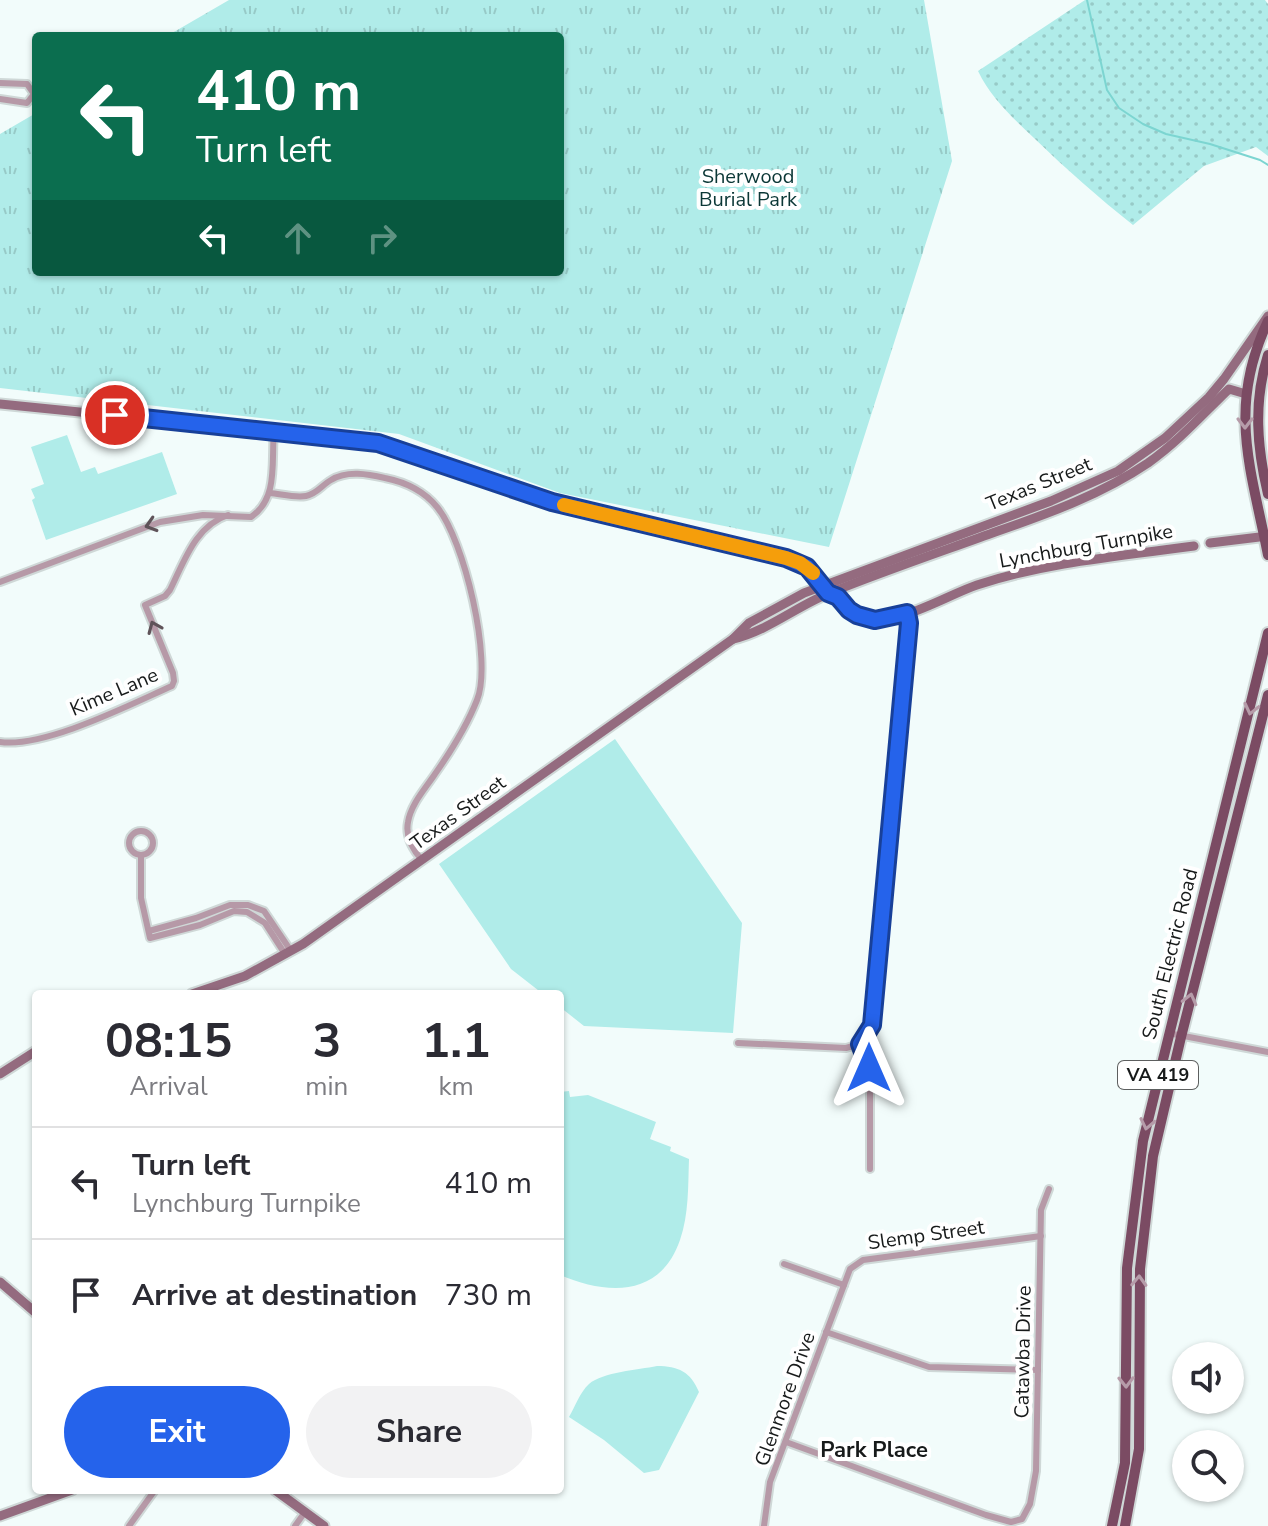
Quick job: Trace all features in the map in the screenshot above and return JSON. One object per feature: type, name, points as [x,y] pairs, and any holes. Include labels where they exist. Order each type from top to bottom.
[{"type":"main road","points":[[1268,318],[1255,352],[1246,394],[1245,442],[1268,555]]},
{"type":"main road","name":"Texas Street","points":[[204,990],[245,976],[288,953],[423,861],[733,639],[749,623],[1118,471],[1165,438],[1209,397],[1268,318]]},
{"type":"main road","points":[[1268,355],[1257,423],[1268,494]]},
{"type":"main road","name":"Texas Street","points":[[825,590],[1087,497],[1125,477],[1169,447],[1229,389],[1246,394]]},
{"type":"main road","name":"Lynchburg Turnpike","points":[[0,404],[348,439],[398,448],[552,502],[786,558],[807,567],[825,590],[838,597],[849,610],[875,620],[907,613],[976,586],[1027,571],[1194,546]]},
{"type":"main road","points":[[1210,543],[1266,536]]},
{"type":"main road","name":"South Electric Road","points":[[1112,1526],[1126,1447],[1126,1290],[1130,1224],[1143,1141],[1268,633]]},
{"type":"main road","name":"South Electric Road","points":[[1125,1526],[1139,1449],[1140,1269],[1147,1195],[1163,1108],[1268,695]]},
{"type":"main road","points":[[0,1074],[32,1054]]},
{"type":"main road","points":[[0,1282],[32,1310]]},
{"type":"main road","points":[[0,1288],[23,1302]]},
{"type":"main road","points":[[0,1516],[61,1494]]},
{"type":"main road","points":[[280,1494],[324,1526]]},
{"type":"street","points":[[0,83],[27,84],[32,91]]},
{"type":"street","points":[[0,99],[27,103],[32,97]]},
{"type":"street","points":[[274,431],[270,493],[303,497],[329,481],[350,474],[387,478],[420,491],[429,498],[452,532],[469,583],[483,664],[477,700],[411,811],[407,824],[412,849],[423,861]]},
{"type":"street","name":"Kime Lane","points":[[0,582],[160,522],[203,515],[251,517],[262,507],[270,493]]},
{"type":"street","name":"Kime Lane","points":[[0,742],[22,742],[82,724],[172,686],[173,673],[145,605],[165,596],[203,530],[213,520],[228,515]]},
{"type":"street","points":[[738,1043],[846,1048],[860,1044],[872,1025],[909,623],[907,613]]},
{"type":"street","points":[[140,830],[151,835],[154,842],[148,853],[141,855],[133,852],[129,845],[133,834],[140,830]]},
{"type":"street","points":[[141,855],[141,898],[150,934],[230,905],[248,905],[264,911],[288,953]]},
{"type":"street","points":[[1168,1033],[1268,1052]]},
{"type":"street","points":[[860,1044],[870,1078],[870,1169]]},
{"type":"street","name":"Catawba Drive","points":[[786,1442],[986,1515],[1011,1522],[1025,1515],[1036,1471],[1041,1210],[1049,1189]]},
{"type":"street","name":"Slemp Street","points":[[844,1285],[850,1269],[863,1260],[1041,1236]]},
{"type":"street","points":[[784,1264],[844,1285]]},
{"type":"street","name":"Glenmore Drive","points":[[764,1526],[770,1482],[844,1285]]},
{"type":"street","points":[[826,1332],[929,1367],[1038,1370]]},
{"type":"street","points":[[129,1526],[152,1494]]},
{"type":"street","points":[[295,1526],[305,1512]]},
{"type":"green space","name":"Sherwood Burial Park","points":[[229,0],[924,0],[952,161],[829,547],[560,493],[399,434],[0,388],[0,134],[32,115],[32,276],[564,276],[564,32],[174,32]]},
{"type":"green space","points":[[1085,0],[1265,0],[1268,4],[1268,156],[1256,147],[1204,166],[1133,225],[1095,194],[1010,115],[978,71]]},
{"type":"green space","points":[[67,435],[81,472],[95,467],[98,474],[162,452],[177,494],[46,540],[32,500],[35,498],[31,489],[44,484],[31,447]]},
{"type":"green space","points":[[615,739],[742,923],[733,1033],[584,1026],[564,1010],[564,990],[538,990],[511,969],[439,864]]},
{"type":"green space","points":[[569,1091],[570,1097],[588,1095],[656,1122],[650,1139],[671,1147],[670,1151],[689,1159],[687,1210],[680,1240],[671,1259],[646,1282],[613,1288],[564,1277],[564,1092]]},
{"type":"green space","points":[[657,1366],[683,1372],[699,1392],[659,1470],[644,1473],[604,1440],[569,1417],[583,1391],[595,1380]]},
{"type":"waterway","points":[[1087,0],[1107,90],[1119,108],[1166,134],[1210,144],[1268,165]]},
{"type":"slow traffic","points":[[564,505],[786,558],[800,563],[813,573]]},
{"type":"district","name":"Park Place","points":[[874,1450]]},
{"type":"route","points":[[115,415],[348,439],[398,448],[493,484],[552,502],[800,563],[811,571],[828,593],[838,597],[857,615],[875,620],[907,613],[909,623],[872,1025],[866,1039],[860,1044],[869,1068]]}]
